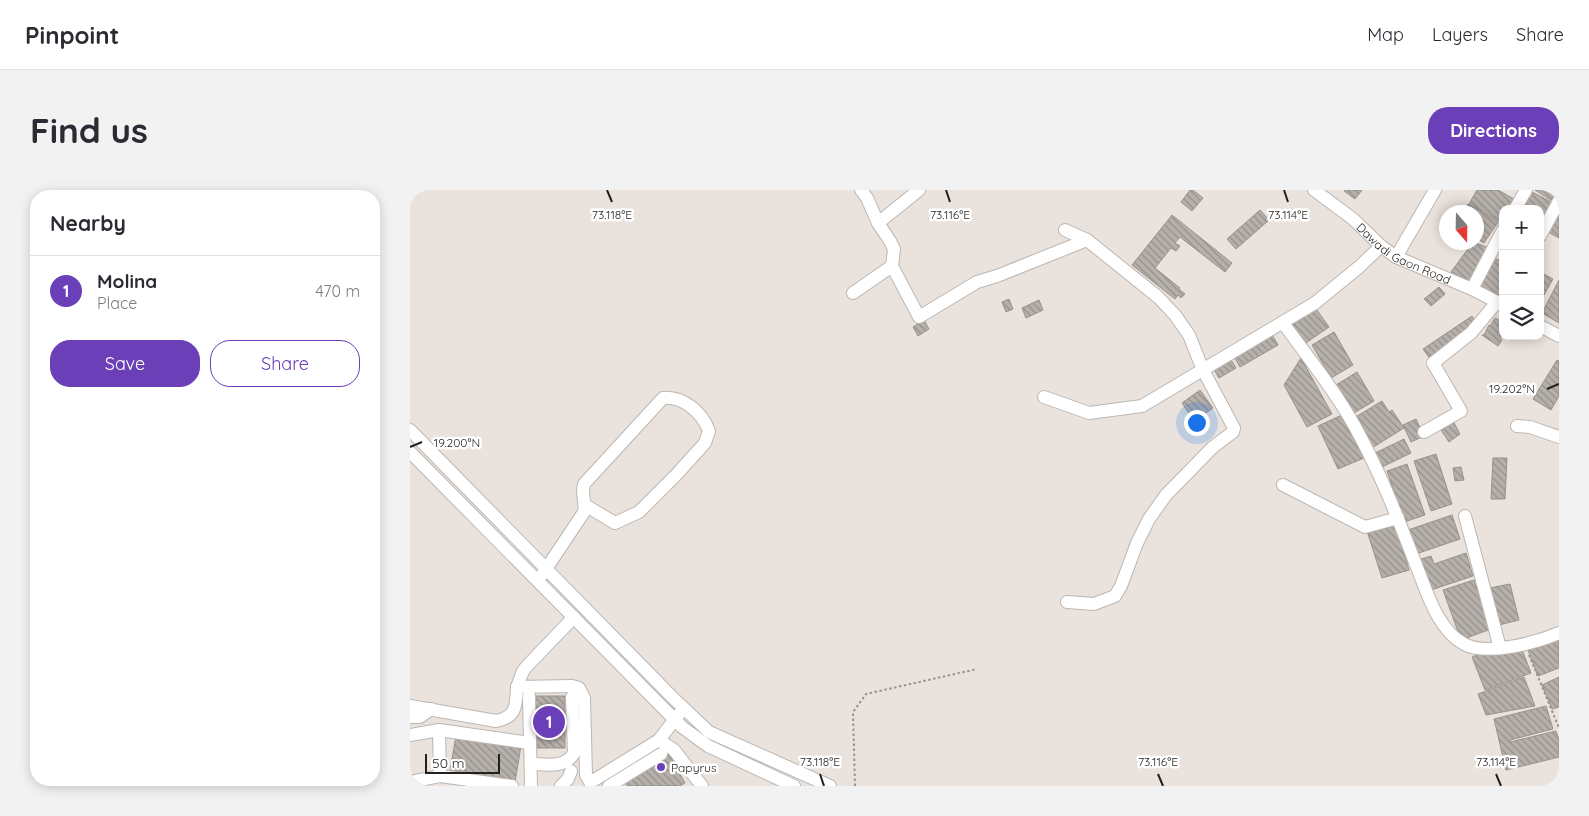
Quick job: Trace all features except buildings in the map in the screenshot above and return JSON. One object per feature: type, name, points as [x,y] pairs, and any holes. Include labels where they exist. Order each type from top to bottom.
[{"type":"street","points":[[861,190],[894,249],[892,266],[919,317],[977,282],[997,276],[1087,240]]},
{"type":"street","points":[[878,223],[898,209],[919,190]]},
{"type":"street","name":"Dawadi Gaon Road","points":[[1314,190],[1353,218],[1381,246],[1396,257],[1472,289],[1499,303]]},
{"type":"street","points":[[1396,257],[1435,190]]},
{"type":"street","points":[[1517,205],[1526,190]]},
{"type":"street","points":[[1544,229],[1559,201]]},
{"type":"street","points":[[1065,230],[1087,240],[1158,297],[1175,315],[1189,335],[1203,370],[1234,428],[1233,432],[1213,448],[1166,495],[1149,519],[1137,542],[1122,586],[1115,596],[1094,604],[1067,602]]},
{"type":"street","points":[[1472,289],[1499,238]]},
{"type":"street","points":[[1044,397],[1089,413],[1142,406],[1315,303],[1359,267],[1381,246]]},
{"type":"street","points":[[853,293],[892,266]]},
{"type":"street","points":[[1424,432],[1461,411],[1433,363],[1471,333],[1499,305]]},
{"type":"street","points":[[1283,323],[1354,424],[1377,469],[1398,518],[1430,603],[1446,627],[1462,643],[1471,648],[1484,650],[1540,641],[1559,633]]},
{"type":"street","points":[[1544,328],[1559,336]]},
{"type":"street","points":[[538,581],[584,512],[585,505],[582,493],[584,484],[663,398],[674,397],[694,409],[705,420],[709,431],[704,443],[676,475],[639,512],[615,523],[585,505]]},
{"type":"street","points":[[1517,426],[1559,437]]},
{"type":"street","points":[[410,430],[709,732],[830,786]]},
{"type":"street","points":[[410,452],[675,720],[708,746],[794,786]]},
{"type":"street","points":[[1283,485],[1365,527],[1398,518]]},
{"type":"street","points":[[1465,516],[1500,648]]},
{"type":"street","points":[[410,706],[496,721],[504,719],[516,707],[517,687],[523,671],[574,617]]},
{"type":"street","points":[[517,687],[572,686],[579,688],[583,693],[587,784],[659,740],[684,708]]},
{"type":"street","points":[[529,696],[531,786]]},
{"type":"street","points":[[531,764],[564,764],[570,760],[574,753],[572,697]]},
{"type":"street","points":[[410,717],[420,717],[431,709]]},
{"type":"street","points":[[410,736],[439,730],[530,743]]},
{"type":"street","points":[[439,730],[440,776]]},
{"type":"street","points":[[659,740],[674,750],[702,786]]},
{"type":"street","points":[[609,786],[661,754]]},
{"type":"street","points":[[561,786],[568,779],[571,771]]},
{"type":"street","points":[[410,782],[440,776],[512,786]]},
{"type":"street","points":[[419,786],[432,781],[443,780],[474,786]]},
{"type":"path","points":[[1525,644],[1559,728]]},
{"type":"path","points":[[855,786],[853,712],[866,694],[977,669]]},
{"type":"place","name":"Molina","points":[[549,722]]},
{"type":"place","name":"Papyrus","points":[[661,767]]}]
